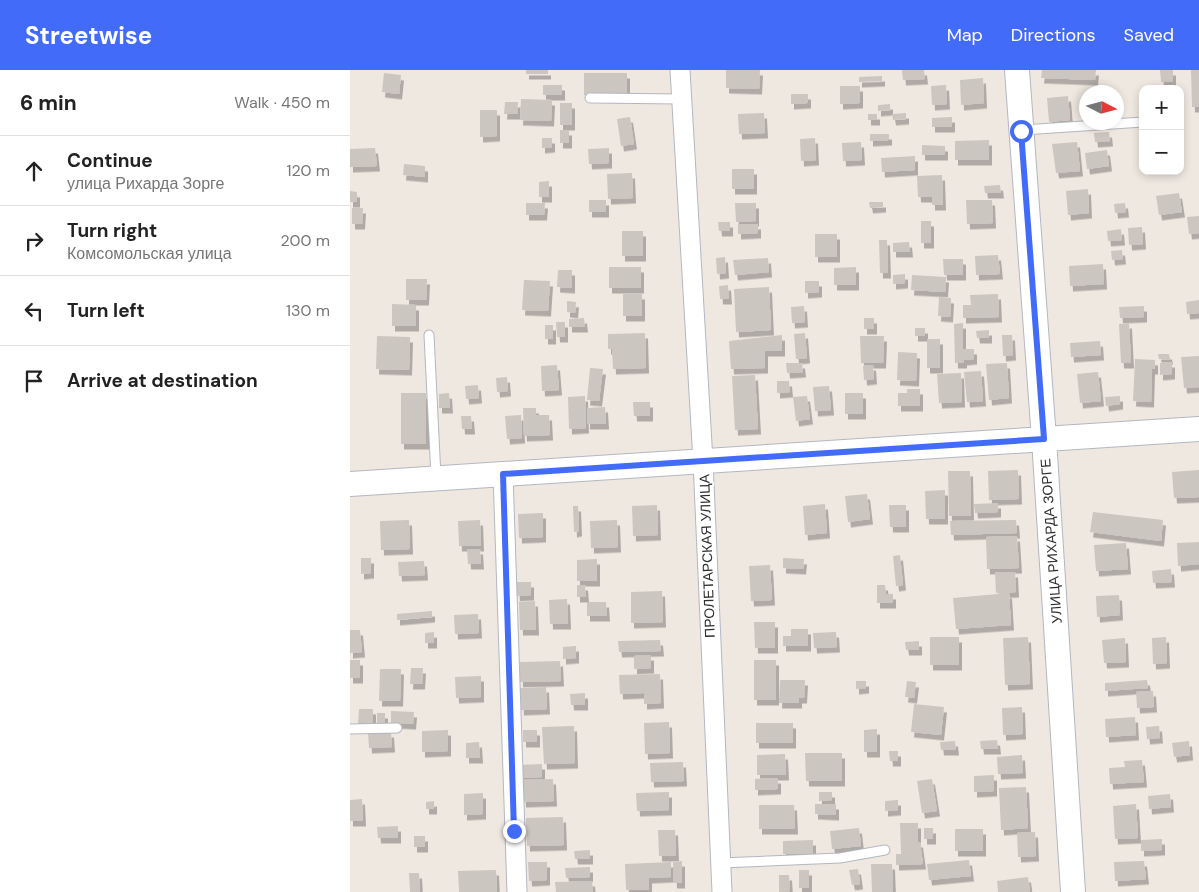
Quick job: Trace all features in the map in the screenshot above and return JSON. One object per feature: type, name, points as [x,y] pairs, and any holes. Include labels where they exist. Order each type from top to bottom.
[{"type":"street","name":"ПРОЛЕТАРСКАЯ УЛИЦА","points":[[680,70],[703,461],[722,892]]},
{"type":"street","name":"УЛИЦА РИХАРДА ЗОРГЕ","points":[[1017,70],[1044,439],[1073,892]]},
{"type":"street","points":[[350,484],[1199,429]]},
{"type":"street","points":[[503,474],[517,892]]},
{"type":"lane","points":[[590,98],[682,99]]},
{"type":"lane","points":[[1021,131],[1139,122]]},
{"type":"lane","points":[[429,335],[436,479]]},
{"type":"lane","points":[[350,729],[397,728]]},
{"type":"lane","points":[[721,863],[840,858],[885,850]]},
{"type":"building","points":[[526,70],[548,70],[548,74],[526,74]]},
{"type":"building","points":[[726,70],[760,70],[759,89],[726,88]]},
{"type":"building","points":[[902,70],[924,70],[925,79],[903,80]]},
{"type":"building","points":[[1042,70],[1096,70],[1095,80],[1041,78]]},
{"type":"building","points":[[1160,70],[1173,70],[1173,82],[1161,82]]},
{"type":"building","points":[[1191,70],[1199,70],[1199,107],[1192,107]]},
{"type":"building","points":[[384,73],[401,75],[399,94],[382,92]]},
{"type":"building","points":[[584,73],[627,73],[627,95],[584,95]]},
{"type":"building","points":[[882,76],[882,81],[859,82],[859,77]]},
{"type":"building","points":[[983,78],[984,103],[961,105],[960,80]]},
{"type":"building","points":[[543,85],[562,85],[562,95],[543,95]]},
{"type":"building","points":[[946,85],[947,104],[932,105],[931,86]]},
{"type":"building","points":[[840,86],[860,86],[860,103],[840,104]]},
{"type":"building","points":[[791,94],[808,94],[808,103],[791,104]]},
{"type":"building","points":[[1068,96],[1070,120],[1049,122],[1047,98]]},
{"type":"building","points":[[521,99],[552,100],[551,121],[520,120]]},
{"type":"building","points":[[505,102],[518,102],[517,114],[504,114]]},
{"type":"building","points":[[560,103],[572,103],[572,125],[560,125]]},
{"type":"building","points":[[890,104],[890,110],[878,111],[878,105]]},
{"type":"building","points":[[480,110],[497,110],[497,136],[480,137]]},
{"type":"building","points":[[764,113],[765,133],[739,134],[738,114]]},
{"type":"building","points":[[906,113],[906,119],[893,120],[892,114]]},
{"type":"building","points":[[868,114],[877,114],[877,120],[868,120]]},
{"type":"building","points":[[630,117],[634,144],[621,146],[617,119]]},
{"type":"building","points":[[952,117],[952,127],[932,127],[932,118]]},
{"type":"building","points":[[560,130],[569,130],[569,143],[560,143]]},
{"type":"building","points":[[1109,132],[1110,141],[1095,142],[1094,133]]},
{"type":"building","points":[[870,134],[889,134],[889,140],[870,141]]},
{"type":"building","points":[[542,138],[552,138],[552,147],[542,148]]},
{"type":"building","points":[[815,138],[816,160],[801,161],[800,139]]},
{"type":"building","points":[[989,140],[989,160],[955,160],[955,141]]},
{"type":"building","points":[[861,142],[862,160],[843,161],[842,143]]},
{"type":"building","points":[[1077,142],[1080,171],[1056,173],[1052,144]]},
{"type":"building","points":[[922,145],[945,146],[945,155],[922,155]]},
{"type":"building","points":[[375,148],[377,166],[350,167],[350,149]]},
{"type":"building","points":[[609,148],[609,163],[589,164],[588,149]]},
{"type":"building","points":[[1107,150],[1109,166],[1087,169],[1085,153]]},
{"type":"building","points":[[915,156],[915,170],[882,172],[881,158]]},
{"type":"building","points":[[404,164],[425,166],[425,177],[403,175]]},
{"type":"building","points":[[732,169],[754,169],[754,189],[732,189]]},
{"type":"building","points":[[632,173],[633,198],[608,199],[607,174]]},
{"type":"building","points":[[942,175],[943,205],[932,205],[932,197],[918,197],[917,176]]},
{"type":"building","points":[[549,181],[549,197],[539,197],[539,182]]},
{"type":"building","points":[[1000,185],[1001,193],[985,193],[984,186]]},
{"type":"building","points":[[1088,189],[1089,213],[1068,215],[1066,191]]},
{"type":"building","points":[[350,191],[357,192],[357,202],[350,202]]},
{"type":"building","points":[[1179,193],[1182,212],[1159,215],[1156,196]]},
{"type":"building","points":[[589,200],[606,200],[606,212],[589,212]]},
{"type":"building","points":[[966,200],[992,200],[993,223],[967,224]]},
{"type":"building","points":[[869,202],[883,202],[883,207],[870,208]]},
{"type":"building","points":[[526,203],[545,203],[544,215],[526,215]]},
{"type":"building","points":[[735,203],[756,203],[756,221],[736,222]]},
{"type":"building","points":[[1125,203],[1126,212],[1115,213],[1114,204]]},
{"type":"building","points":[[352,208],[363,208],[362,224],[352,224]]},
{"type":"building","points":[[1199,216],[1199,233],[1189,234],[1187,217]]},
{"type":"building","points":[[921,221],[931,221],[931,243],[921,243]]},
{"type":"building","points":[[718,222],[730,222],[730,231],[719,231]]},
{"type":"building","points":[[738,224],[758,224],[758,233],[738,234]]},
{"type":"building","points":[[1142,227],[1143,244],[1129,245],[1128,228]]},
{"type":"building","points":[[1121,229],[1122,240],[1108,241],[1107,231]]},
{"type":"building","points":[[622,231],[643,231],[643,256],[622,256]]},
{"type":"building","points":[[815,234],[837,234],[837,257],[815,257]]},
{"type":"building","points":[[879,240],[887,240],[888,273],[880,273]]},
{"type":"building","points":[[909,242],[910,252],[893,252],[893,243]]},
{"type":"building","points":[[1122,250],[1123,259],[1112,260],[1111,251]]},
{"type":"building","points":[[998,255],[1000,274],[976,275],[975,256]]},
{"type":"building","points":[[725,257],[726,273],[717,274],[716,258]]},
{"type":"building","points":[[768,258],[769,272],[735,275],[733,260]]},
{"type":"building","points":[[943,259],[963,259],[963,275],[944,275]]},
{"type":"building","points":[[1103,264],[1104,284],[1070,286],[1069,266]]},
{"type":"building","points":[[609,267],[641,267],[641,288],[609,288]]},
{"type":"building","points":[[856,267],[856,285],[834,285],[834,268]]},
{"type":"building","points":[[558,270],[572,270],[572,288],[557,287]]},
{"type":"building","points":[[905,274],[905,283],[893,284],[893,275]]},
{"type":"building","points":[[912,275],[946,277],[945,292],[911,290]]},
{"type":"building","points":[[406,279],[427,279],[426,300],[406,300]]},
{"type":"building","points":[[524,280],[550,281],[548,311],[522,310]]},
{"type":"building","points":[[805,281],[819,281],[819,292],[805,293]]},
{"type":"building","points":[[728,285],[729,299],[720,299],[719,286]]},
{"type":"building","points":[[769,287],[771,330],[736,332],[734,289]]},
{"type":"building","points":[[623,294],[642,294],[642,316],[623,316]]},
{"type":"building","points":[[998,294],[999,317],[963,318],[963,305],[971,305],[970,295]]},
{"type":"building","points":[[939,297],[951,298],[950,317],[938,316]]},
{"type":"building","points":[[1199,300],[1199,313],[1187,314],[1186,302]]},
{"type":"building","points":[[567,301],[576,302],[575,313],[567,312]]},
{"type":"building","points":[[392,304],[416,305],[416,326],[392,326]]},
{"type":"building","points":[[804,306],[805,322],[792,323],[791,307]]},
{"type":"building","points":[[1144,306],[1144,317],[1120,318],[1119,307]]},
{"type":"building","points":[[584,318],[585,327],[569,327],[569,319]]},
{"type":"building","points":[[864,318],[874,318],[874,329],[864,329]]},
{"type":"building","points":[[556,322],[565,322],[565,337],[557,337]]},
{"type":"building","points":[[963,323],[963,349],[974,349],[974,359],[964,360],[964,363],[955,363],[954,324]]},
{"type":"building","points":[[1129,323],[1131,363],[1121,363],[1119,324]]},
{"type":"building","points":[[545,325],[553,325],[553,339],[545,339]]},
{"type":"building","points":[[915,328],[925,328],[925,336],[915,336]]},
{"type":"building","points":[[989,330],[989,338],[977,338],[976,331]]},
{"type":"building","points":[[645,333],[646,368],[613,369],[612,349],[608,349],[608,334]]},
{"type":"building","points":[[805,333],[807,358],[796,359],[794,334]]},
{"type":"building","points":[[782,335],[782,351],[765,351],[765,368],[731,369],[729,341]]},
{"type":"building","points":[[1002,335],[1012,335],[1013,355],[1003,356]]},
{"type":"building","points":[[377,336],[410,337],[409,370],[376,369]]},
{"type":"building","points":[[860,336],[884,336],[883,363],[861,363]]},
{"type":"building","points":[[927,339],[940,339],[940,368],[927,368]]},
{"type":"building","points":[[1100,341],[1101,355],[1071,357],[1070,343]]},
{"type":"building","points":[[898,352],[917,353],[916,381],[897,380]]},
{"type":"building","points":[[1158,354],[1169,354],[1170,359],[1159,359]]},
{"type":"building","points":[[1199,356],[1199,387],[1184,388],[1181,357]]},
{"type":"building","points":[[1135,359],[1155,360],[1155,369],[1152,369],[1151,402],[1133,401]]},
{"type":"building","points":[[1172,362],[1172,374],[1160,375],[1160,363]]},
{"type":"building","points":[[786,363],[802,363],[803,372],[787,373]]},
{"type":"building","points":[[1007,363],[1009,398],[989,400],[986,364]]},
{"type":"building","points":[[557,365],[559,390],[542,391],[541,366]]},
{"type":"building","points":[[873,365],[874,379],[864,380],[863,366]]},
{"type":"building","points":[[590,368],[603,369],[599,401],[587,400]]},
{"type":"building","points":[[981,371],[983,401],[967,402],[964,372]]},
{"type":"building","points":[[1098,372],[1101,401],[1080,403],[1077,374]]},
{"type":"building","points":[[961,373],[962,402],[939,403],[937,374]]},
{"type":"building","points":[[755,375],[758,429],[735,430],[732,376]]},
{"type":"building","points":[[507,377],[508,391],[497,392],[496,378]]},
{"type":"building","points":[[777,381],[789,381],[790,392],[777,393]]},
{"type":"building","points":[[478,385],[479,398],[466,399],[465,386]]},
{"type":"building","points":[[829,386],[831,410],[815,411],[813,387]]},
{"type":"building","points":[[907,389],[920,389],[920,406],[898,406],[898,393],[907,393]]},
{"type":"building","points":[[401,393],[426,393],[426,444],[401,444]]},
{"type":"building","points":[[449,393],[450,408],[439,408],[439,394]]},
{"type":"building","points":[[845,393],[863,393],[863,414],[845,414]]},
{"type":"building","points":[[585,396],[586,428],[569,429],[568,397]]},
{"type":"building","points":[[807,396],[810,419],[796,421],[793,397]]},
{"type":"building","points":[[1120,396],[1120,404],[1106,406],[1105,397]]},
{"type":"building","points":[[633,402],[650,402],[650,416],[634,416]]},
{"type":"building","points":[[605,407],[606,424],[587,424],[587,408]]},
{"type":"building","points":[[523,408],[536,408],[536,415],[549,415],[550,435],[524,436]]},
{"type":"building","points":[[521,415],[522,438],[507,439],[505,416]]},
{"type":"building","points":[[461,416],[471,416],[472,429],[462,429]]},
{"type":"building","points":[[1018,470],[1019,499],[989,500],[988,471]]},
{"type":"building","points":[[1199,470],[1199,497],[1174,498],[1172,472]]},
{"type":"building","points":[[948,471],[970,471],[971,516],[949,516]]},
{"type":"building","points":[[945,490],[945,519],[926,519],[925,491]]},
{"type":"building","points":[[867,494],[870,519],[848,522],[845,496]]},
{"type":"building","points":[[998,503],[998,512],[975,513],[974,504]]},
{"type":"building","points":[[825,504],[827,533],[805,535],[803,506]]},
{"type":"building","points":[[657,505],[658,535],[633,536],[632,506]]},
{"type":"building","points":[[889,505],[906,505],[906,527],[890,527]]},
{"type":"building","points":[[573,506],[578,506],[579,531],[574,532]]},
{"type":"building","points":[[1093,512],[1163,520],[1161,541],[1090,532]]},
{"type":"building","points":[[543,513],[543,537],[519,538],[518,514]]},
{"type":"building","points":[[409,520],[410,549],[381,550],[380,521]]},
{"type":"building","points":[[480,520],[481,546],[459,546],[458,521]]},
{"type":"building","points":[[617,520],[618,547],[591,548],[590,521]]},
{"type":"building","points":[[1016,520],[1017,533],[951,535],[950,521]]},
{"type":"building","points":[[1017,536],[1019,568],[987,569],[986,537]]},
{"type":"building","points":[[1199,542],[1199,564],[1178,566],[1177,543]]},
{"type":"building","points":[[1126,543],[1128,569],[1096,571],[1094,545]]},
{"type":"building","points":[[467,549],[480,549],[481,564],[468,564]]},
{"type":"building","points":[[900,555],[903,585],[896,586],[893,556]]},
{"type":"building","points":[[361,558],[371,558],[371,573],[361,574]]},
{"type":"building","points":[[783,558],[804,559],[803,569],[783,568]]},
{"type":"building","points":[[597,559],[597,581],[577,581],[577,560]]},
{"type":"building","points":[[424,561],[425,575],[399,576],[398,562]]},
{"type":"building","points":[[770,565],[772,600],[751,601],[749,566]]},
{"type":"building","points":[[1171,569],[1172,582],[1153,583],[1152,571]]},
{"type":"building","points":[[995,572],[1015,572],[1016,592],[996,593]]},
{"type":"building","points":[[516,582],[531,582],[531,595],[517,596]]},
{"type":"building","points":[[577,585],[585,585],[586,597],[577,597]]},
{"type":"building","points":[[877,585],[885,585],[886,594],[893,594],[893,603],[877,603]]},
{"type":"building","points":[[662,591],[663,622],[631,623],[631,592]]},
{"type":"building","points":[[1009,593],[1011,625],[956,629],[953,598]]},
{"type":"building","points":[[1119,595],[1120,615],[1097,617],[1096,596]]},
{"type":"building","points":[[567,599],[568,624],[550,624],[549,600]]},
{"type":"building","points":[[535,601],[536,630],[520,630],[519,602]]},
{"type":"building","points":[[587,602],[606,602],[607,616],[587,616]]},
{"type":"building","points":[[432,611],[432,617],[397,620],[397,614]]},
{"type":"building","points":[[478,614],[479,633],[455,634],[454,615]]},
{"type":"building","points":[[754,622],[775,622],[775,648],[755,648]]},
{"type":"building","points":[[791,629],[808,629],[808,646],[783,646],[783,636],[791,636]]},
{"type":"building","points":[[350,630],[360,630],[362,652],[350,653]]},
{"type":"building","points":[[434,632],[434,643],[425,643],[425,633]]},
{"type":"building","points":[[836,632],[837,647],[814,648],[813,633]]},
{"type":"building","points":[[930,637],[959,637],[959,665],[930,665]]},
{"type":"building","points":[[1028,637],[1030,684],[1005,685],[1003,638]]},
{"type":"building","points":[[1166,637],[1167,663],[1153,664],[1152,638]]},
{"type":"building","points":[[1125,638],[1126,662],[1104,663],[1102,640]]},
{"type":"building","points":[[660,640],[661,651],[619,652],[618,641]]},
{"type":"building","points":[[919,641],[919,650],[906,650],[905,642]]},
{"type":"building","points":[[576,646],[576,658],[563,659],[563,647]]},
{"type":"building","points":[[651,655],[651,668],[634,669],[634,656]]},
{"type":"building","points":[[350,660],[360,660],[360,678],[350,678]]},
{"type":"building","points":[[754,660],[776,660],[776,700],[754,700]]},
{"type":"building","points":[[560,661],[561,681],[520,682],[520,662]]},
{"type":"building","points":[[411,668],[423,668],[422,684],[410,684]]},
{"type":"building","points":[[380,669],[401,669],[400,701],[379,701]]},
{"type":"building","points":[[660,674],[661,703],[644,704],[644,693],[620,694],[619,675]]},
{"type":"building","points":[[481,676],[481,697],[456,698],[455,677]]},
{"type":"building","points":[[780,680],[805,680],[804,698],[799,698],[799,703],[779,703]]},
{"type":"building","points":[[1147,680],[1148,688],[1105,691],[1105,683]]},
{"type":"building","points":[[856,681],[866,681],[866,688],[856,689]]},
{"type":"building","points":[[907,681],[916,682],[914,698],[905,697]]},
{"type":"building","points":[[546,687],[547,709],[521,710],[520,688]]},
{"type":"building","points":[[1153,691],[1154,707],[1137,708],[1136,692]]},
{"type":"building","points":[[585,693],[585,705],[571,705],[570,694]]},
{"type":"building","points":[[914,704],[944,707],[941,735],[911,732]]},
{"type":"building","points":[[1022,707],[1023,734],[1003,735],[1002,708]]},
{"type":"building","points":[[359,709],[373,709],[373,724],[358,724]]},
{"type":"building","points":[[391,711],[414,712],[413,724],[391,723]]},
{"type":"building","points":[[377,713],[385,713],[385,723],[377,723]]},
{"type":"building","points":[[1135,717],[1136,735],[1106,737],[1105,719]]},
{"type":"building","points":[[669,722],[670,753],[645,754],[644,723]]},
{"type":"building","points":[[756,723],[793,723],[793,743],[756,743]]},
{"type":"building","points":[[574,726],[575,763],[544,764],[542,727]]},
{"type":"building","points":[[1159,726],[1160,738],[1147,739],[1146,727]]},
{"type":"building","points":[[877,729],[877,752],[864,752],[864,730]]},
{"type":"building","points":[[448,730],[448,751],[422,752],[422,731]]},
{"type":"building","points":[[523,730],[537,730],[537,742],[523,742]]},
{"type":"building","points":[[391,732],[392,747],[369,748],[368,733]]},
{"type":"building","points":[[997,740],[998,749],[981,749],[980,741]]},
{"type":"building","points":[[955,741],[956,750],[941,750],[940,742]]},
{"type":"building","points":[[1189,741],[1190,755],[1174,757],[1172,743]]},
{"type":"building","points":[[479,742],[480,758],[466,758],[466,743]]},
{"type":"building","points":[[889,751],[898,751],[898,761],[890,761]]},
{"type":"building","points":[[805,753],[842,753],[842,781],[806,781]]},
{"type":"building","points":[[785,754],[786,775],[757,775],[757,755]]},
{"type":"building","points":[[1022,755],[1023,773],[998,774],[997,757]]},
{"type":"building","points":[[1142,760],[1144,782],[1110,784],[1109,768],[1125,767],[1124,761]]},
{"type":"building","points":[[683,762],[684,781],[651,782],[650,763]]},
{"type":"building","points":[[542,764],[542,777],[518,778],[518,765]]},
{"type":"building","points":[[994,775],[994,791],[974,792],[974,776]]},
{"type":"building","points":[[778,778],[778,789],[755,790],[755,779]]},
{"type":"building","points":[[553,779],[554,801],[523,802],[522,780]]},
{"type":"building","points":[[932,779],[937,811],[922,813],[917,781]]},
{"type":"building","points":[[1026,787],[1028,828],[1001,830],[999,788]]},
{"type":"building","points":[[669,792],[669,810],[637,811],[636,793]]},
{"type":"building","points":[[819,792],[832,792],[832,800],[819,801]]},
{"type":"building","points":[[483,793],[483,814],[464,815],[464,794]]},
{"type":"building","points":[[1170,794],[1171,807],[1149,809],[1148,796]]},
{"type":"building","points":[[362,799],[363,821],[350,821],[350,800]]},
{"type":"building","points":[[898,800],[898,810],[885,811],[885,801]]},
{"type":"building","points":[[434,801],[434,809],[426,809],[426,802]]},
{"type":"building","points":[[815,804],[836,804],[836,815],[815,814]]},
{"type":"building","points":[[1136,804],[1138,838],[1115,839],[1113,806]]},
{"type":"building","points":[[759,805],[794,805],[795,829],[759,829]]},
{"type":"building","points":[[563,817],[564,845],[527,846],[526,818]]},
{"type":"building","points":[[900,823],[918,823],[918,842],[920,842],[923,864],[896,865],[896,854],[901,854]]},
{"type":"building","points":[[398,826],[398,838],[378,838],[377,827]]},
{"type":"building","points":[[859,828],[861,846],[832,849],[830,831]]},
{"type":"building","points":[[924,828],[933,828],[933,839],[924,839]]},
{"type":"building","points":[[955,829],[983,829],[983,851],[955,851]]},
{"type":"building","points":[[658,830],[675,830],[676,856],[659,856]]},
{"type":"building","points":[[1035,832],[1036,856],[1018,857],[1017,833]]},
{"type":"building","points":[[414,836],[425,836],[425,847],[414,847]]},
{"type":"building","points":[[1162,839],[1162,850],[1141,851],[1141,840]]},
{"type":"building","points":[[813,840],[813,854],[783,854],[783,841]]},
{"type":"building","points":[[590,850],[590,859],[575,859],[574,851]]},
{"type":"building","points":[[969,860],[971,876],[929,880],[927,864]]},
{"type":"building","points":[[682,861],[682,883],[674,883],[673,862]]},
{"type":"building","points":[[1144,861],[1146,879],[1115,881],[1114,862]]},
{"type":"building","points":[[528,862],[547,862],[547,880],[529,881]]},
{"type":"building","points":[[671,862],[671,877],[649,878],[649,890],[626,890],[625,864]]},
{"type":"building","points":[[871,864],[892,864],[893,892],[872,892]]},
{"type":"building","points":[[590,867],[590,877],[566,878],[565,868]]},
{"type":"building","points":[[858,869],[860,884],[852,885],[849,870]]},
{"type":"building","points":[[496,870],[497,892],[459,892],[458,871]]},
{"type":"building","points":[[799,870],[809,870],[809,888],[799,888]]},
{"type":"building","points":[[409,873],[419,873],[420,892],[410,892]]},
{"type":"building","points":[[779,875],[789,875],[790,891],[779,892]]},
{"type":"building","points":[[1028,877],[1030,892],[998,892],[997,881]]},
{"type":"building","points":[[592,881],[593,892],[556,892],[555,882]]},
{"type":"route","points":[[514,831],[503,474],[1044,439],[1021,131]]}]
